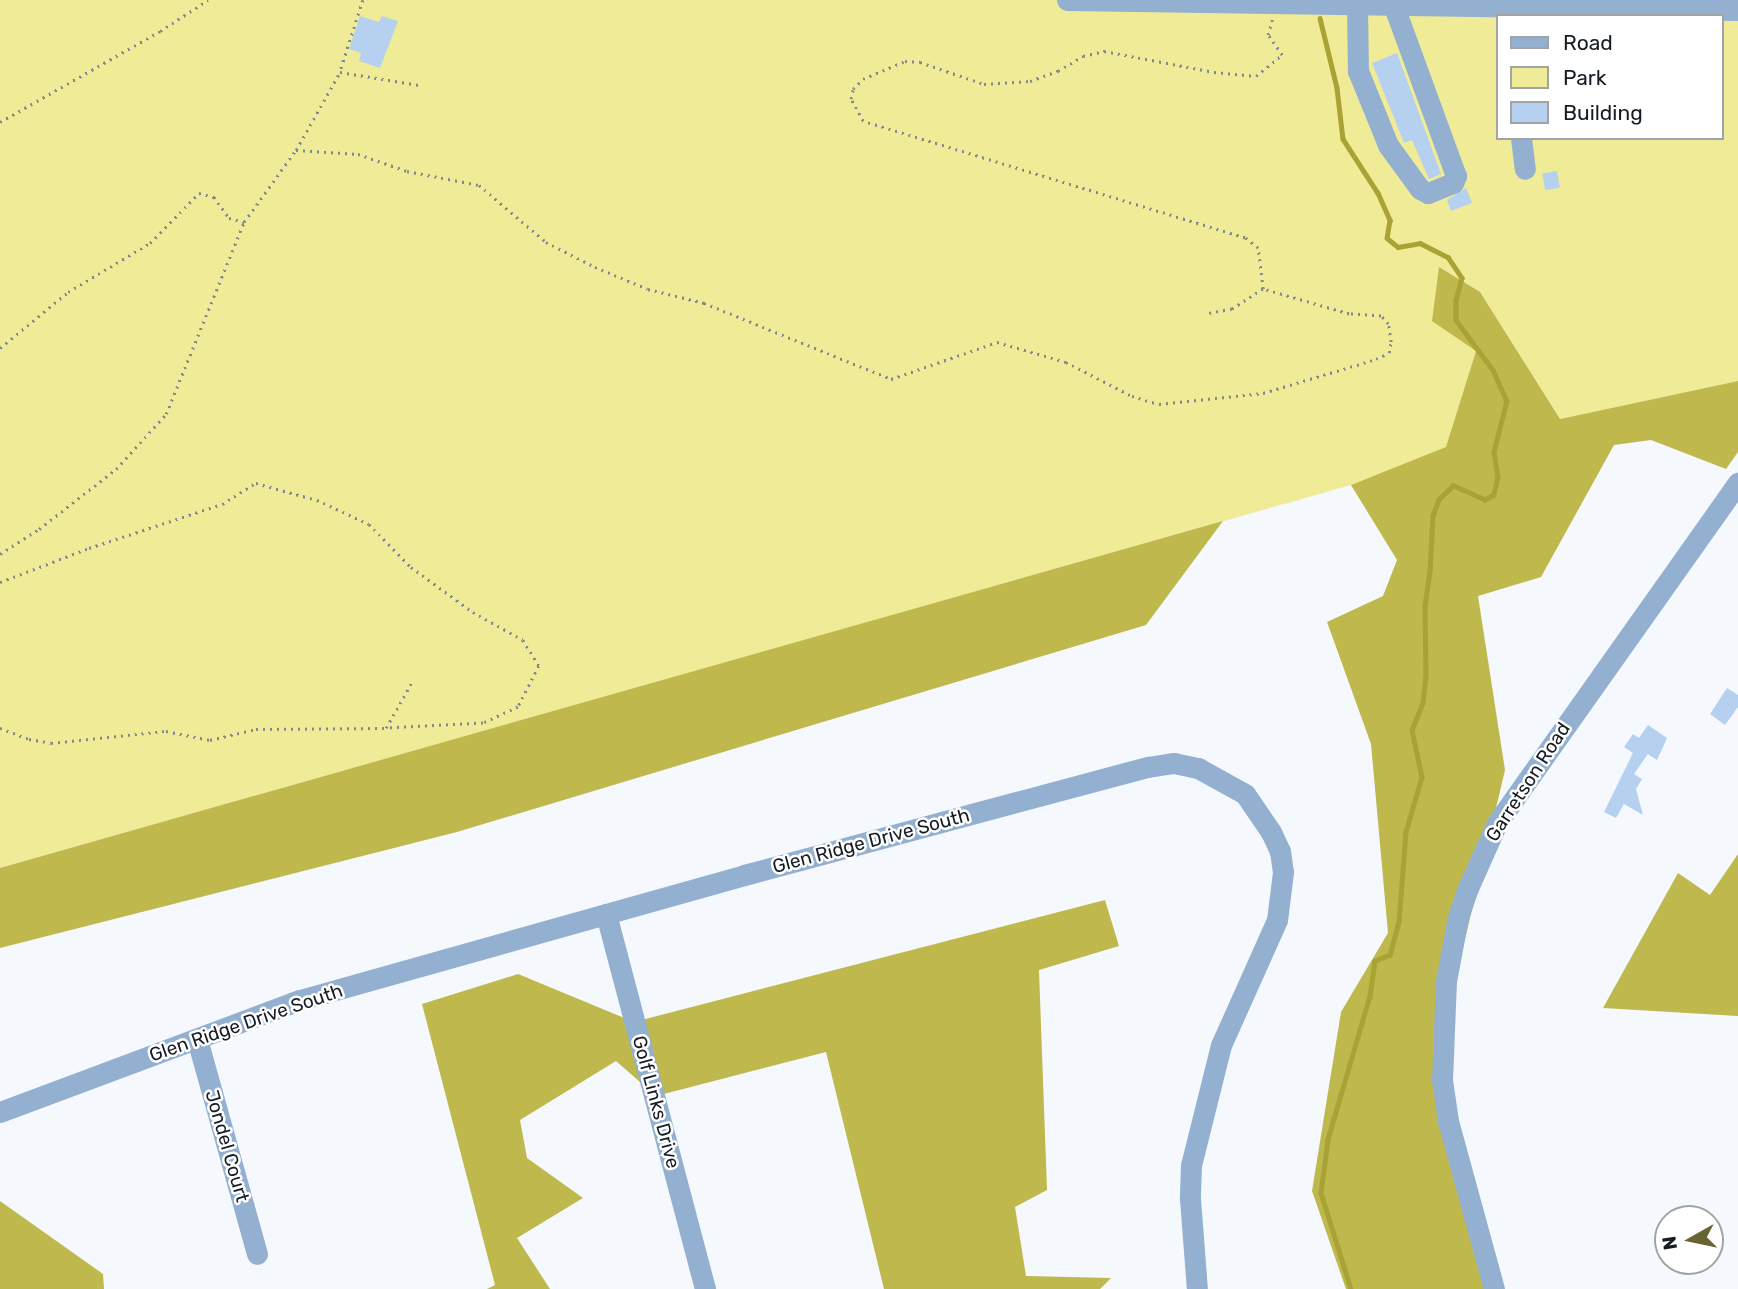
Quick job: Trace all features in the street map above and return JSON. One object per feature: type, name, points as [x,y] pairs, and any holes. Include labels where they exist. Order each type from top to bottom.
[{"type":"street","points":[[1067,0],[1738,10]]},
{"type":"street","points":[[1357,3],[1358,71],[1388,145],[1420,189],[1428,193],[1453,183],[1456,176],[1393,4]]},
{"type":"street","points":[[1521,140],[1525,169]]},
{"type":"street","name":"Garretson Road","points":[[1494,1289],[1448,1121],[1442,1080],[1446,981],[1458,917],[1497,824],[1738,483]]},
{"type":"street","name":"Glen Ridge Drive South","points":[[0,1112],[300,1000],[1148,767],[1174,764],[1198,768],[1228,781],[1245,794],[1271,832],[1280,851],[1282,894],[1277,920],[1222,1045],[1194,1152],[1190,1199],[1197,1289]]},
{"type":"street","name":"Golf Links Drive","points":[[606,914],[705,1289]]},
{"type":"street","name":"Jondel Court","points":[[197,1039],[257,1254]]},
{"type":"path","points":[[0,122],[160,31],[208,0]]},
{"type":"path","points":[[0,554],[39,529],[116,469],[166,414],[244,222],[296,150],[340,72],[363,0]]},
{"type":"path","points":[[1263,289],[1258,248],[1245,238],[863,121],[851,99],[853,89],[863,79],[905,61],[920,62],[984,84],[1030,81],[1059,71],[1083,56],[1104,51],[1214,72],[1255,76],[1282,55],[1268,35],[1276,2]]},
{"type":"path","points":[[340,72],[419,85]]},
{"type":"path","points":[[296,150],[358,154],[407,171],[479,185],[547,242],[595,267],[648,289],[704,303],[891,379],[997,341],[1066,362],[1132,396],[1159,404],[1263,393],[1389,353],[1391,342],[1388,324],[1381,316],[1349,314],[1263,289],[1232,309],[1207,314]]},
{"type":"path","points":[[0,348],[68,292],[150,243],[199,193],[214,197],[229,218],[244,222]]},
{"type":"path","points":[[0,582],[89,548],[222,503],[256,483],[317,500],[369,524],[411,567],[473,612],[523,640],[539,666],[518,707],[483,723],[386,728],[256,729],[210,740],[166,731],[51,743],[29,739],[0,728]]},
{"type":"path","points":[[386,728],[413,680]]},
{"type":"green space","points":[[0,0],[1738,0],[1738,381],[1560,419],[1480,292],[1476,351],[1446,448],[1351,485],[0,868]]},
{"type":"shaded area","points":[[1439,267],[1480,292],[1560,419],[1738,381],[1738,452],[1726,469],[1651,440],[1614,445],[1541,577],[1478,596],[1505,770],[1440,1045],[1498,1289],[1346,1289],[1312,1191],[1341,1012],[1388,933],[1371,744],[1327,622],[1383,596],[1397,560],[1351,485],[1446,447],[1476,351],[1432,321]]},
{"type":"shaded area","points":[[1223,521],[1146,625],[457,832],[0,948],[0,868]]},
{"type":"shaded area","points":[[1738,854],[1738,1016],[1603,1008],[1678,873],[1710,895]]},
{"type":"shaded area","points":[[1105,900],[1119,946],[1039,970],[1047,1190],[1015,1207],[1026,1276],[1111,1278],[1100,1289],[884,1289],[826,1052],[656,1096],[616,1061],[520,1120],[527,1158],[583,1198],[517,1238],[550,1289],[487,1289],[495,1285],[422,1004],[518,974],[634,1022]]},
{"type":"shaded area","points":[[0,1201],[103,1274],[104,1289],[0,1289]]},
{"type":"building","points":[[360,16],[379,22],[382,16],[398,21],[380,68],[359,61],[361,53],[349,49]]},
{"type":"building","points":[[1397,53],[1441,174],[1429,179],[1412,140],[1404,143],[1372,63]]},
{"type":"building","points":[[1557,171],[1560,188],[1545,190],[1542,174]]},
{"type":"building","points":[[1466,188],[1472,203],[1451,211],[1447,200]]},
{"type":"building","points":[[1727,688],[1738,695],[1738,707],[1725,725],[1710,714]]},
{"type":"building","points":[[1648,725],[1667,738],[1657,760],[1648,754],[1634,774],[1642,779],[1636,789],[1643,815],[1624,804],[1616,818],[1604,812],[1633,753],[1624,747],[1633,734],[1639,738]]},
{"type":"waterway","points":[[1320,18],[1337,88],[1343,139],[1378,193],[1390,220],[1387,238],[1398,247],[1420,243],[1448,257],[1462,278],[1456,300],[1456,320],[1493,370],[1507,401],[1494,452],[1498,477],[1494,495],[1485,500],[1453,486],[1439,500],[1433,516],[1425,605],[1426,675],[1423,703],[1412,730],[1422,777],[1406,832],[1399,922],[1390,955],[1375,961],[1370,996],[1328,1140],[1321,1193],[1351,1289]]}]
